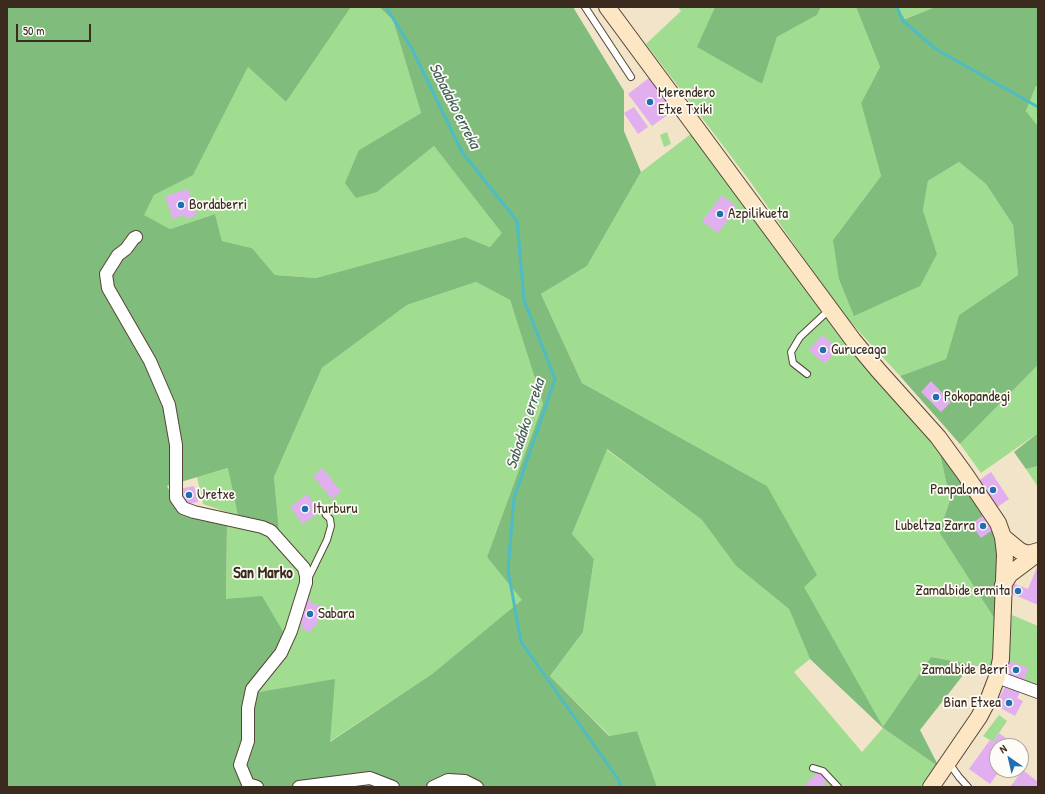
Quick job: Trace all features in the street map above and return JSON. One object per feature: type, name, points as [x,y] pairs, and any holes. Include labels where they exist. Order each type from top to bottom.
[{"type":"street","points":[[608,7],[830,309],[878,370],[938,437],[990,510],[1003,537],[1014,547],[1035,553]]},
{"type":"street","points":[[136,237],[110,264],[106,274],[108,288],[150,361],[169,405],[176,445],[176,498],[183,508],[194,512],[262,527],[271,532],[304,568],[306,576],[306,583],[291,631],[281,653],[252,689],[248,708],[248,741],[240,765],[248,784],[257,787]]},
{"type":"street","points":[[931,787],[979,717],[989,698],[997,677],[1001,659],[1004,578],[1003,537]]},
{"type":"street","points":[[1004,578],[1035,553]]},
{"type":"street","points":[[997,677],[1038,692]]},
{"type":"street","points":[[300,787],[370,778],[393,787]]},
{"type":"street","points":[[433,787],[448,780],[465,781],[477,787]]},
{"type":"lane","points":[[585,7],[631,77]]},
{"type":"lane","points":[[807,374],[792,363],[791,352],[800,337],[830,309]]},
{"type":"lane","points":[[306,583],[331,526],[330,519],[326,515]]},
{"type":"lane","points":[[948,762],[958,777],[968,787]]},
{"type":"lane","points":[[813,768],[824,771],[838,787]]},
{"type":"green space","points":[[7,7],[351,7],[286,102],[248,67],[193,175],[154,195],[144,215],[170,229],[215,214],[222,241],[252,248],[275,275],[316,278],[465,237],[490,247],[502,233],[434,146],[377,192],[356,198],[345,183],[359,150],[421,113],[393,20],[379,7],[573,7],[624,91],[624,131],[641,172],[587,266],[541,294],[582,383],[767,486],[817,575],[804,587],[883,727],[931,657],[993,668],[971,665],[920,730],[939,767],[883,728],[810,659],[789,609],[736,566],[702,520],[607,449],[572,534],[594,559],[583,632],[550,676],[609,736],[637,731],[657,787],[7,787]],"holes":[[[476,282],[510,300],[543,404],[487,557],[522,600],[432,674],[330,742],[335,679],[254,693],[253,682],[285,635],[262,596],[226,599],[227,524],[180,511],[167,486],[228,468],[238,516],[279,531],[274,477],[322,368],[407,305]]]},
{"type":"green space","points":[[351,7],[379,7],[393,20],[421,113],[359,150],[377,192],[434,146],[503,233],[490,247],[465,237],[316,278],[275,275],[252,248],[222,241],[215,214],[170,229],[143,215],[154,195],[193,174],[248,67],[286,102]]},
{"type":"green space","points":[[678,7],[715,7],[698,47],[762,84],[777,37],[817,15],[821,7],[856,7],[880,67],[861,103],[881,176],[833,240],[937,254],[923,210],[928,181],[959,162],[986,184],[1013,225],[1018,275],[959,315],[946,359],[900,376],[843,314],[749,180],[646,44],[681,11]]},
{"type":"green space","points":[[715,7],[821,7],[817,15],[777,37],[762,84],[697,47]]},
{"type":"green space","points":[[856,7],[896,7],[905,19],[935,7],[1038,7],[1038,86],[1036,86],[1026,111],[1038,126],[1038,365],[960,444],[900,376],[946,359],[959,315],[1018,275],[1013,225],[986,184],[959,162],[928,181],[923,210],[937,254],[920,286],[854,316],[839,279],[833,240],[881,176],[861,103],[880,67]]},
{"type":"green space","points":[[896,7],[935,7],[904,19]]},
{"type":"green space","points":[[1036,86],[1038,86],[1038,126],[1026,111]]},
{"type":"green space","points":[[696,130],[937,440],[950,500],[939,532],[996,621],[993,668],[931,657],[883,728],[803,587],[767,486],[582,383],[541,294],[587,266],[641,172]]},
{"type":"green space","points":[[667,132],[671,144],[664,147],[660,135]]},
{"type":"green space","points":[[476,282],[510,300],[543,404],[487,557],[523,600],[432,674],[329,742],[254,693],[292,642],[312,583],[310,571],[279,531],[274,477],[322,368],[407,305]]},
{"type":"green space","points":[[1038,365],[1038,433],[981,473],[960,444]]},
{"type":"green space","points":[[1038,433],[1038,466],[1026,469],[1014,452]]},
{"type":"green space","points":[[937,440],[998,533],[996,621],[939,532],[950,500]]},
{"type":"green space","points":[[606,449],[702,520],[736,566],[789,609],[810,659],[794,672],[862,752],[883,728],[939,767],[926,787],[657,787],[637,731],[610,736],[550,676],[583,632],[594,559],[572,534]]},
{"type":"green space","points":[[1038,466],[1038,487],[1026,469]]},
{"type":"green space","points":[[229,468],[238,516],[203,504],[197,477]]},
{"type":"green space","points":[[227,524],[267,531],[300,570],[303,582],[285,635],[226,600]]},
{"type":"green space","points":[[1012,615],[1038,626],[1038,687],[1006,674]]},
{"type":"green space","points":[[999,715],[1007,721],[996,738],[989,738],[989,740],[983,736]]},
{"type":"building","name":"Merendero Etxe Txiki","points":[[649,78],[673,111],[652,126],[628,94]]},
{"type":"building","points":[[634,107],[648,127],[638,134],[624,113]]},
{"type":"building","name":"Bordaberri","points":[[188,189],[197,215],[187,219],[185,215],[173,219],[165,196]]},
{"type":"building","name":"Azpilikueta","points":[[722,195],[737,207],[718,233],[702,221]]},
{"type":"building","name":"Guruceaga","points":[[822,335],[838,349],[825,364],[809,350]]},
{"type":"building","name":"Pokopandegi","points":[[931,381],[951,402],[941,412],[921,392]]},
{"type":"building","points":[[322,468],[341,491],[332,499],[313,476]]},
{"type":"building","name":"Panpalona","points":[[991,472],[1009,499],[996,508],[978,481]]},
{"type":"building","name":"Uretxe","points":[[194,486],[198,502],[184,505],[180,489]]},
{"type":"building","name":"Iturburu","points":[[307,494],[320,512],[303,524],[290,507]]},
{"type":"building","name":"Lubeltza Zarra","points":[[984,515],[994,529],[981,538],[971,524]]},
{"type":"building","points":[[1038,565],[1038,605],[1008,592],[1012,583],[1028,589]]},
{"type":"building","name":"Sabara","points":[[303,598],[311,600],[310,603],[322,606],[316,627],[313,626],[311,632],[301,629],[303,623],[297,622]]},
{"type":"building","name":"Zamalbide Berri","points":[[1008,660],[1028,668],[1024,680],[1004,673]]},
{"type":"building","name":"Bian Etxea","points":[[1005,687],[1009,689],[1010,687],[1020,692],[1017,698],[1023,701],[1015,716],[995,705]]},
{"type":"building","points":[[999,733],[1006,738],[996,738]]},
{"type":"building","points":[[989,741],[989,778],[994,778],[990,784],[969,769]]},
{"type":"building","points":[[819,771],[827,780],[824,783],[828,787],[802,787]]},
{"type":"building","points":[[1029,775],[1038,782],[1038,787],[1010,787],[1017,778],[1029,778]]},
{"type":"waterway","name":"Sabadako erreka","points":[[386,7],[412,49],[462,152],[517,221],[524,300],[555,379],[514,498],[508,570],[521,642],[618,779],[621,787]]},
{"type":"waterway","points":[[897,7],[903,21],[936,49],[1038,107]]},
{"type":"place","name":"Merendero Etxe Txiki","points":[[650,102]]},
{"type":"place","name":"Bordaberri","points":[[181,205]]},
{"type":"place","name":"Azpilikueta","points":[[720,214]]},
{"type":"place","name":"Guruceaga","points":[[823,350]]},
{"type":"place","name":"Pokopandegi","points":[[936,397]]},
{"type":"place","name":"Panpalona","points":[[993,490]]},
{"type":"place","name":"Uretxe","points":[[189,495]]},
{"type":"place","name":"Iturburu","points":[[305,509]]},
{"type":"place","name":"Lubeltza Zarra","points":[[983,526]]},
{"type":"place","name":"Zamalbide ermita","points":[[1018,591]]},
{"type":"place","name":"Sabara","points":[[310,614]]},
{"type":"place","name":"Zamalbide Berri","points":[[1016,670]]},
{"type":"place","name":"Bian Etxea","points":[[1009,703]]},
{"type":"district","name":"San Marko","points":[[263,574]]}]
